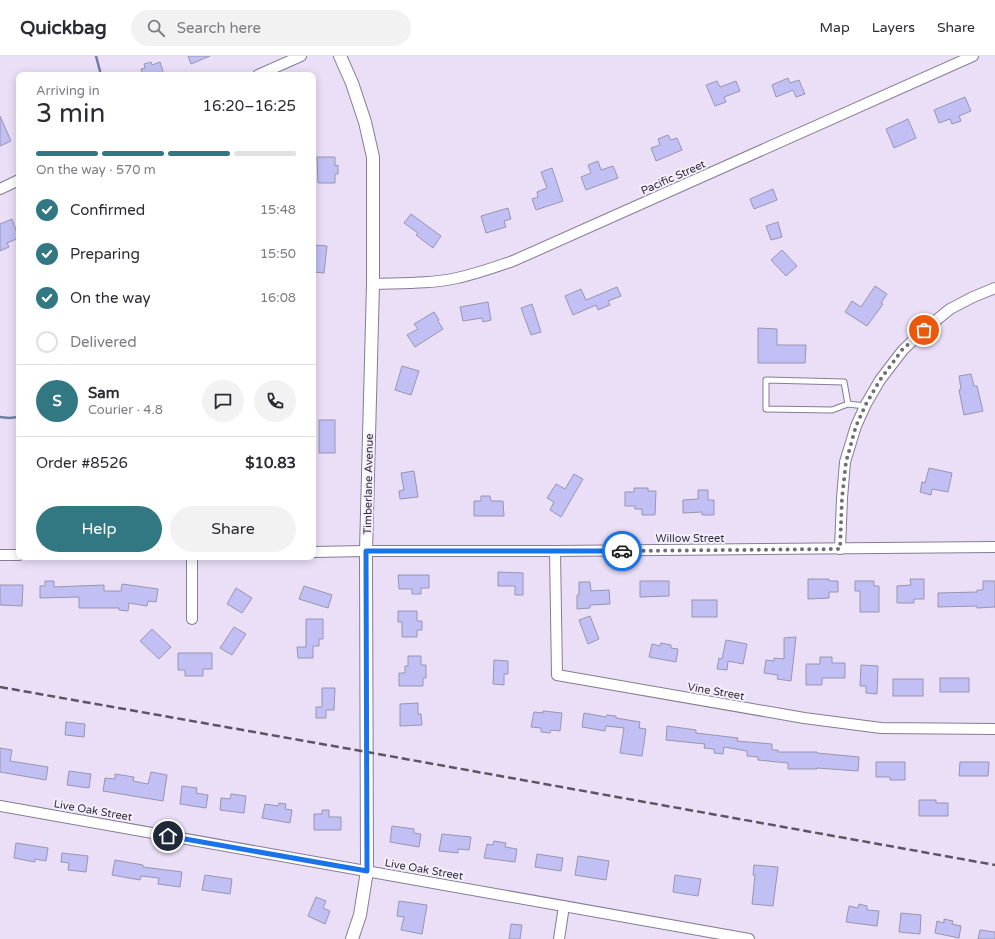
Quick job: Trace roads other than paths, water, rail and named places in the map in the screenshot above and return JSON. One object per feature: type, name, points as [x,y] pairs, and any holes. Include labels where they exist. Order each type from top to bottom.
[{"type":"street","points":[[265,72],[301,56]]},
{"type":"street","name":"Timberlane Avenue","points":[[340,56],[352,83],[365,122],[373,157],[373,284],[366,551],[367,871],[360,915],[352,939]]},
{"type":"street","name":"Pacific Street","points":[[373,284],[432,282],[456,278],[514,261],[973,56]]},
{"type":"street","points":[[0,189],[16,181]]},
{"type":"street","points":[[840,549],[842,498],[846,462],[856,426],[865,406],[880,380],[902,350],[950,309],[995,288]]},
{"type":"street","name":"Willow Street","points":[[316,552],[995,547]]},
{"type":"street","name":"Vine Street","points":[[555,551],[557,675],[804,718],[881,728],[995,728]]},
{"type":"street","points":[[0,555],[16,555]]},
{"type":"street","points":[[192,560],[192,619]]},
{"type":"street","name":"Live Oak Street","points":[[0,806],[749,939]]},
{"type":"street","points":[[559,939],[564,906]]},
{"type":"lane","points":[[848,404],[844,382],[766,380],[766,409],[832,410],[848,404],[865,406]]},
{"type":"waterway","points":[[96,56],[100,72]]},
{"type":"waterway","points":[[0,417],[16,417]]},
{"type":"railway","points":[[0,687],[995,865]]}]
